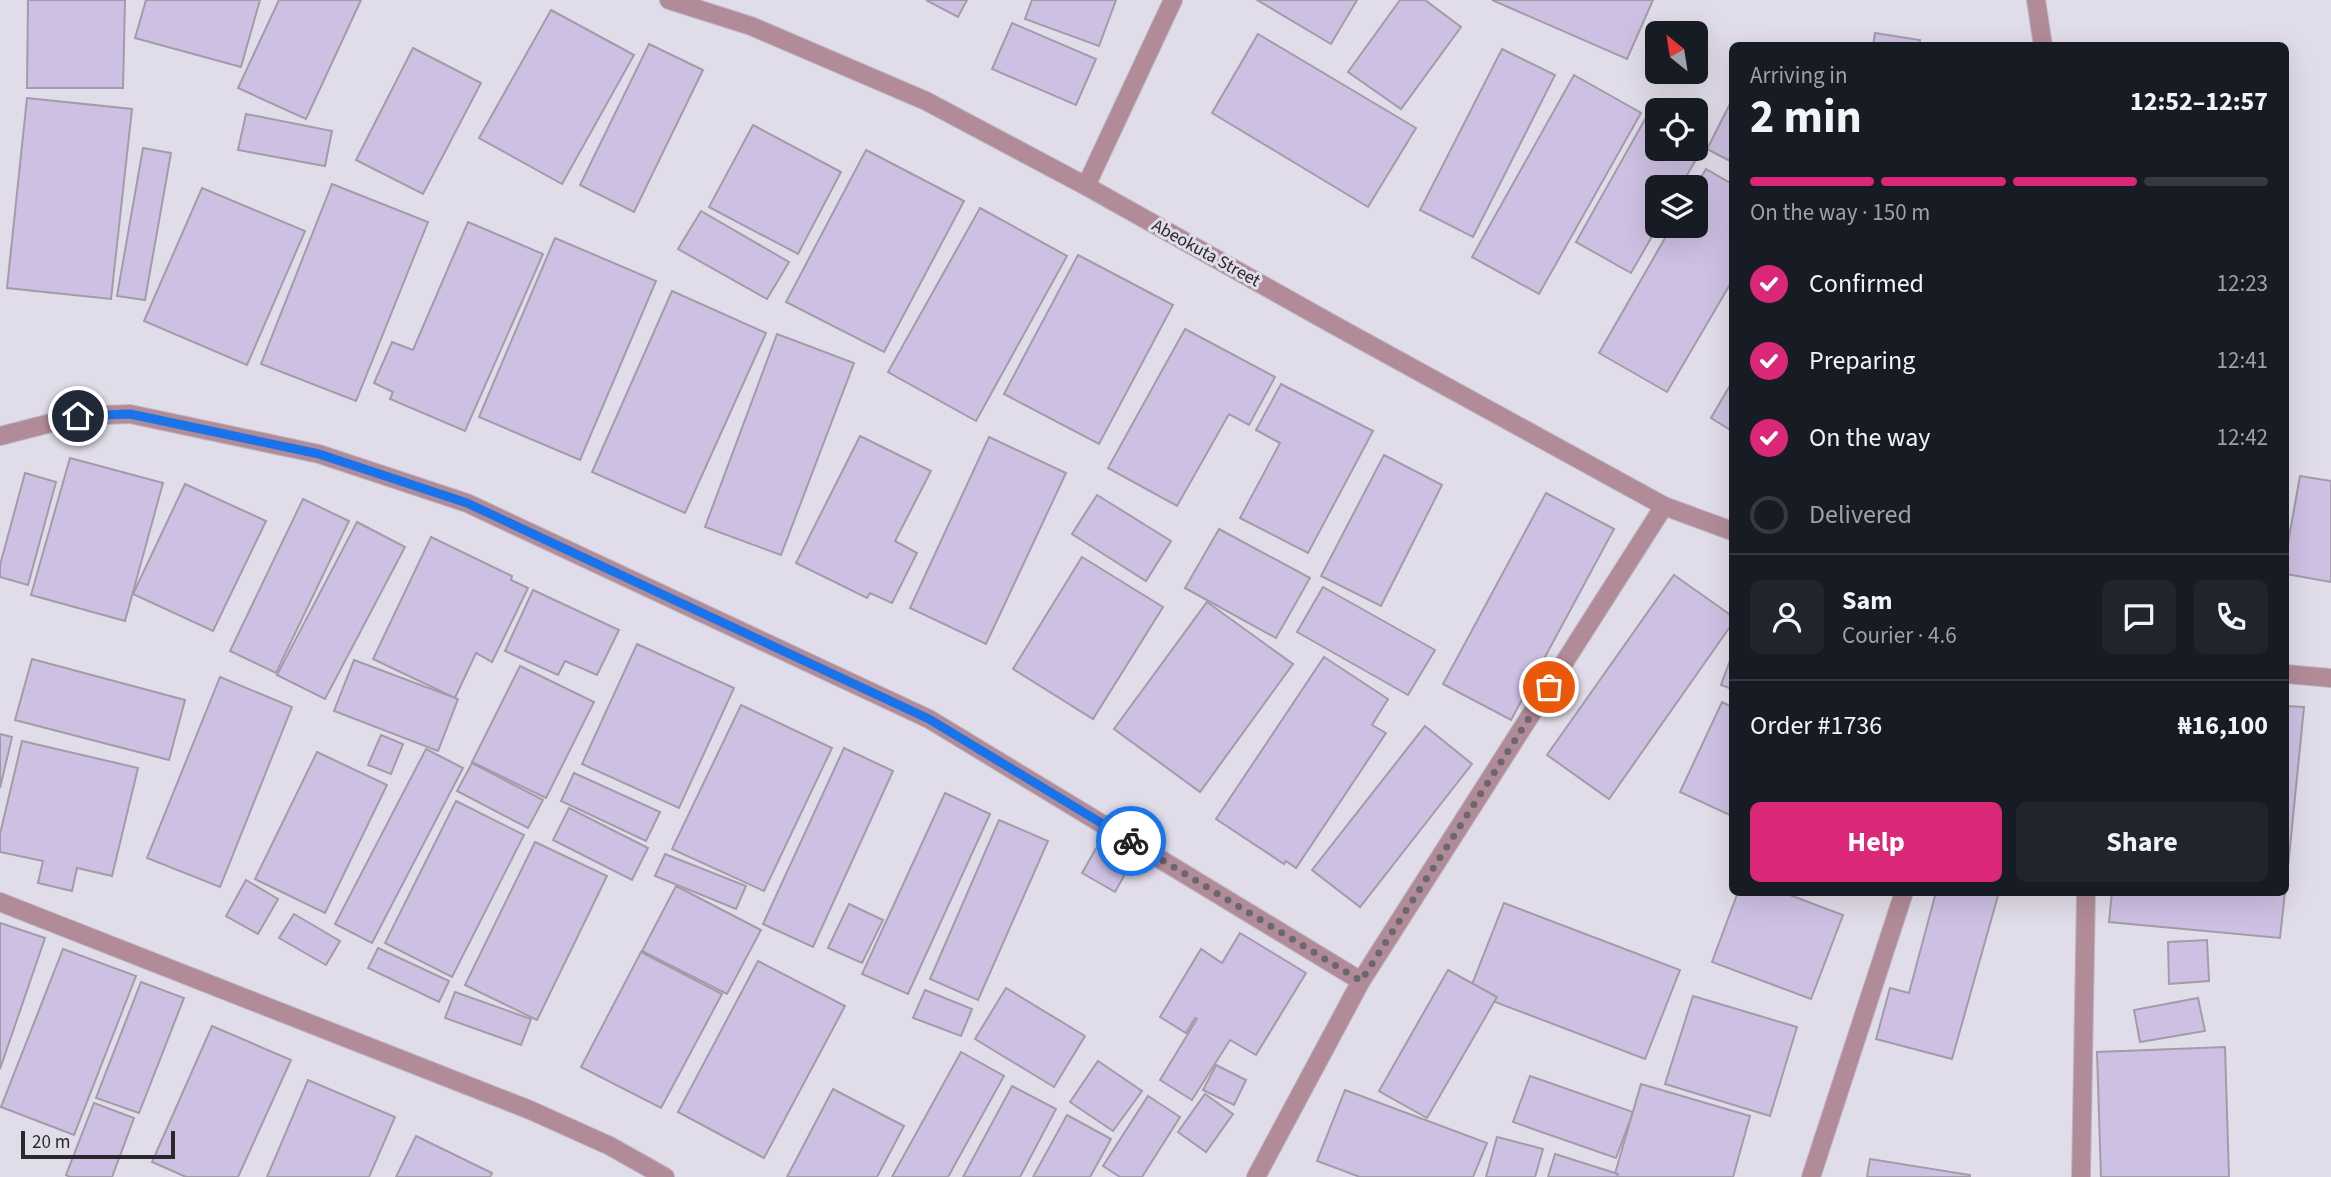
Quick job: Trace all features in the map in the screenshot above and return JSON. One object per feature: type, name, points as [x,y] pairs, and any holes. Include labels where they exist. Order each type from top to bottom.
[{"type":"street","name":"Abeokuta Street","points":[[669,0],[751,26],[926,101],[1086,186],[1664,506],[1729,530]]},
{"type":"street","points":[[1086,186],[1173,0]]},
{"type":"street","points":[[2036,0],[2042,42]]},
{"type":"street","points":[[0,436],[78,416],[130,414],[319,454],[467,503],[929,719],[1361,981]]},
{"type":"street","points":[[1256,1177],[1361,981],[1664,506]]},
{"type":"street","points":[[2289,674],[2331,678]]},
{"type":"street","points":[[1811,1177],[1903,896]]},
{"type":"street","points":[[2081,1177],[2086,896]]},
{"type":"street","points":[[0,902],[530,1110],[610,1146],[665,1177]]},
{"type":"building","points":[[28,0],[125,0],[123,88],[27,88]]},
{"type":"building","points":[[146,0],[260,0],[241,67],[135,38]]},
{"type":"building","points":[[279,0],[361,0],[306,119],[238,88]]},
{"type":"building","points":[[926,0],[967,0],[958,17]]},
{"type":"building","points":[[1032,0],[1116,0],[1099,46],[1025,19]]},
{"type":"building","points":[[1257,0],[1357,0],[1331,44]]},
{"type":"building","points":[[1400,0],[1425,0],[1461,27],[1401,109],[1348,72]]},
{"type":"building","points":[[1492,0],[1653,0],[1627,59]]},
{"type":"building","points":[[551,10],[634,55],[562,184],[479,138]]},
{"type":"building","points":[[1012,23],[1096,59],[1076,105],[992,69]]},
{"type":"building","points":[[1875,33],[1920,40],[1920,42],[1874,42]]},
{"type":"building","points":[[1258,34],[1416,128],[1368,207],[1212,113]]},
{"type":"building","points":[[649,44],[703,70],[634,212],[580,185]]},
{"type":"building","points":[[413,48],[481,83],[423,194],[356,160]]},
{"type":"building","points":[[1502,49],[1555,75],[1473,237],[1420,210]]},
{"type":"building","points":[[1574,75],[1641,113],[1539,294],[1472,257]]},
{"type":"building","points":[[27,98],[132,109],[111,299],[7,288]]},
{"type":"building","points":[[1729,106],[1729,160],[1708,147]]},
{"type":"building","points":[[246,114],[332,131],[325,166],[238,150]]},
{"type":"building","points":[[1645,119],[1645,161],[1695,161],[1687,175],[1645,175],[1645,238],[1651,238],[1631,273],[1576,242]]},
{"type":"building","points":[[753,125],[841,172],[798,254],[709,207]]},
{"type":"building","points":[[143,148],[171,153],[145,300],[117,296]]},
{"type":"building","points":[[866,150],[964,201],[884,352],[786,302]]},
{"type":"building","points":[[1706,169],[1729,182],[1729,286],[1667,392],[1599,353],[1665,238],[1708,238],[1708,175],[1702,175]]},
{"type":"building","points":[[332,184],[428,222],[356,401],[261,364]]},
{"type":"building","points":[[202,188],[305,231],[247,365],[144,321]]},
{"type":"building","points":[[980,208],[1067,256],[976,421],[888,372]]},
{"type":"building","points":[[701,211],[789,262],[767,299],[678,249]]},
{"type":"building","points":[[468,222],[543,254],[465,431],[390,399],[393,392],[374,383],[392,342],[413,350]]},
{"type":"building","points":[[555,238],[656,281],[580,460],[479,417]]},
{"type":"building","points":[[1078,255],[1173,305],[1099,444],[1004,394]]},
{"type":"building","points":[[672,291],[766,333],[685,513],[592,472]]},
{"type":"building","points":[[1185,329],[1275,377],[1249,425],[1229,414],[1177,506],[1108,468]]},
{"type":"building","points":[[777,334],[854,363],[781,555],[705,527]]},
{"type":"building","points":[[1281,384],[1373,431],[1308,553],[1240,518],[1280,443],[1256,430]]},
{"type":"building","points":[[1729,387],[1729,429],[1711,418]]},
{"type":"building","points":[[860,436],[931,471],[895,541],[917,553],[892,603],[870,593],[867,598],[796,563]]},
{"type":"building","points":[[989,437],[1066,473],[986,644],[910,608]]},
{"type":"building","points":[[1384,455],[1442,485],[1381,606],[1321,576]]},
{"type":"building","points":[[70,458],[163,483],[125,621],[31,595]]},
{"type":"building","points":[[25,473],[56,482],[28,585],[0,577],[0,565]]},
{"type":"building","points":[[2300,476],[2331,481],[2331,582],[2289,575],[2289,537]]},
{"type":"building","points":[[185,484],[266,521],[213,631],[133,594]]},
{"type":"building","points":[[1546,493],[1614,529],[1511,720],[1443,684]]},
{"type":"building","points":[[1097,495],[1171,541],[1146,581],[1072,534]]},
{"type":"building","points":[[303,499],[349,521],[276,673],[230,651]]},
{"type":"building","points":[[357,522],[405,547],[325,699],[277,675]]},
{"type":"building","points":[[1219,529],[1310,578],[1276,638],[1185,588]]},
{"type":"building","points":[[431,537],[512,576],[511,580],[528,588],[492,662],[476,653],[455,698],[373,659]]},
{"type":"building","points":[[1082,557],[1163,607],[1093,719],[1013,669]]},
{"type":"building","points":[[1674,575],[1729,614],[1729,628],[1609,799],[1547,755]]},
{"type":"building","points":[[1323,587],[1435,650],[1408,695],[1297,632]]},
{"type":"building","points":[[533,590],[619,630],[597,675],[565,661],[558,675],[505,651]]},
{"type":"building","points":[[1207,602],[1293,664],[1200,792],[1114,729]]},
{"type":"building","points":[[637,644],[734,688],[679,808],[582,764]]},
{"type":"building","points":[[1324,657],[1388,699],[1372,725],[1386,733],[1296,868],[1286,861],[1284,864],[1216,819]]},
{"type":"building","points":[[32,659],[185,700],[169,760],[15,720]]},
{"type":"building","points":[[354,660],[458,699],[438,751],[334,711]]},
{"type":"building","points":[[1729,663],[1729,688],[1721,685]]},
{"type":"building","points":[[520,666],[594,702],[546,798],[472,762]]},
{"type":"building","points":[[220,677],[292,707],[220,887],[147,858]]},
{"type":"building","points":[[1722,702],[1729,706],[1729,815],[1680,792]]},
{"type":"building","points":[[741,705],[832,748],[764,891],[672,849]]},
{"type":"building","points":[[2289,706],[2304,707],[2289,857]]},
{"type":"building","points":[[1425,726],[1472,764],[1360,907],[1312,870]]},
{"type":"building","points":[[0,734],[12,737],[0,788]]},
{"type":"building","points":[[381,735],[403,744],[391,774],[368,765]]},
{"type":"building","points":[[22,741],[138,768],[112,876],[77,868],[72,891],[38,883],[43,861],[0,852],[0,834]]},
{"type":"building","points":[[844,748],[893,771],[813,947],[763,924]]},
{"type":"building","points":[[426,749],[463,768],[372,943],[335,924]]},
{"type":"building","points":[[317,752],[387,785],[325,913],[255,879]]},
{"type":"building","points":[[472,763],[543,800],[528,828],[457,791]]},
{"type":"building","points":[[574,773],[660,812],[646,841],[561,801]]},
{"type":"building","points":[[945,793],[990,814],[908,994],[862,974]]},
{"type":"building","points":[[456,801],[524,835],[452,977],[385,943]]},
{"type":"building","points":[[569,808],[648,848],[632,880],[553,840]]},
{"type":"building","points":[[999,820],[1048,841],[978,1000],[930,979]]},
{"type":"building","points":[[1102,838],[1135,856],[1115,892],[1082,873]]},
{"type":"building","points":[[535,842],[607,876],[537,1020],[465,985]]},
{"type":"building","points":[[665,854],[746,886],[736,909],[655,876]]},
{"type":"building","points":[[246,880],[278,899],[258,934],[226,916]]},
{"type":"building","points":[[676,886],[761,930],[727,994],[642,951]]},
{"type":"building","points":[[1737,896],[1793,896],[1843,915],[1811,999],[1712,962]]},
{"type":"building","points":[[1935,896],[1998,896],[1952,1059],[1876,1039],[1890,988],[1909,993]]},
{"type":"building","points":[[2112,896],[2285,896],[2280,938],[2109,922]]},
{"type":"building","points":[[1504,903],[1680,970],[1645,1059],[1469,992]]},
{"type":"building","points":[[849,904],[883,920],[862,963],[828,948]]},
{"type":"building","points":[[294,914],[340,941],[326,965],[279,938]]},
{"type":"building","points":[[0,923],[45,938],[0,1069]]},
{"type":"building","points":[[1240,933],[1306,973],[1256,1055],[1230,1040],[1192,1100],[1160,1080],[1197,1019],[1195,1018],[1186,1033],[1160,1017],[1201,949],[1222,963]]},
{"type":"building","points":[[2207,940],[2209,981],[2169,984],[2168,942]]},
{"type":"building","points":[[378,948],[449,981],[439,1002],[368,968]]},
{"type":"building","points":[[63,949],[136,976],[74,1135],[1,1107]]},
{"type":"building","points":[[641,952],[722,994],[661,1108],[581,1067]]},
{"type":"building","points":[[758,961],[845,1006],[764,1158],[678,1112]]},
{"type":"building","points":[[1448,970],[1497,997],[1427,1118],[1379,1091]]},
{"type":"building","points":[[141,982],[184,998],[139,1113],[96,1098]]},
{"type":"building","points":[[1006,988],[1085,1036],[1054,1087],[975,1039]]},
{"type":"building","points":[[925,990],[972,1009],[961,1036],[913,1018]]},
{"type":"building","points":[[455,992],[531,1019],[521,1045],[445,1018]]},
{"type":"building","points":[[1693,996],[1797,1027],[1770,1116],[1665,1084]]},
{"type":"building","points":[[2198,998],[2205,1031],[2140,1042],[2134,1010]]},
{"type":"building","points":[[212,1026],[291,1060],[238,1177],[186,1177],[152,1162]]},
{"type":"building","points":[[2225,1047],[2229,1177],[2101,1177],[2097,1052]]},
{"type":"building","points":[[961,1052],[1004,1076],[948,1177],[892,1177]]},
{"type":"building","points":[[1098,1061],[1142,1091],[1113,1131],[1070,1102]]},
{"type":"building","points":[[1216,1065],[1246,1080],[1234,1105],[1203,1090]]},
{"type":"building","points":[[1530,1076],[1633,1112],[1616,1158],[1513,1122]]},
{"type":"building","points":[[308,1080],[395,1117],[369,1177],[267,1177]]},
{"type":"building","points":[[1641,1084],[1750,1116],[1733,1177],[1614,1177]]},
{"type":"building","points":[[1012,1086],[1056,1109],[1020,1177],[963,1177]]},
{"type":"building","points":[[833,1089],[904,1126],[877,1177],[787,1177]]},
{"type":"building","points":[[1345,1090],[1487,1143],[1473,1177],[1360,1177],[1317,1161]]},
{"type":"building","points":[[1205,1094],[1233,1114],[1206,1152],[1178,1132]]},
{"type":"building","points":[[1148,1096],[1180,1117],[1142,1177],[1120,1177],[1103,1166]]},
{"type":"building","points":[[94,1103],[134,1118],[112,1177],[70,1177],[66,1175]]},
{"type":"building","points":[[1067,1115],[1111,1139],[1090,1177],[1033,1177]]},
{"type":"building","points":[[416,1136],[492,1173],[490,1177],[396,1177]]},
{"type":"building","points":[[1497,1137],[1543,1149],[1535,1177],[1486,1177]]},
{"type":"building","points":[[1555,1154],[1618,1174],[1617,1177],[1548,1177]]},
{"type":"building","points":[[1870,1159],[1970,1175],[1970,1177],[1867,1177]]},
{"type":"way so far","points":[[1131,841],[1361,981],[1549,687]]},
{"type":"route","points":[[78,416],[130,414],[319,454],[467,503],[929,719],[1131,841]]}]
